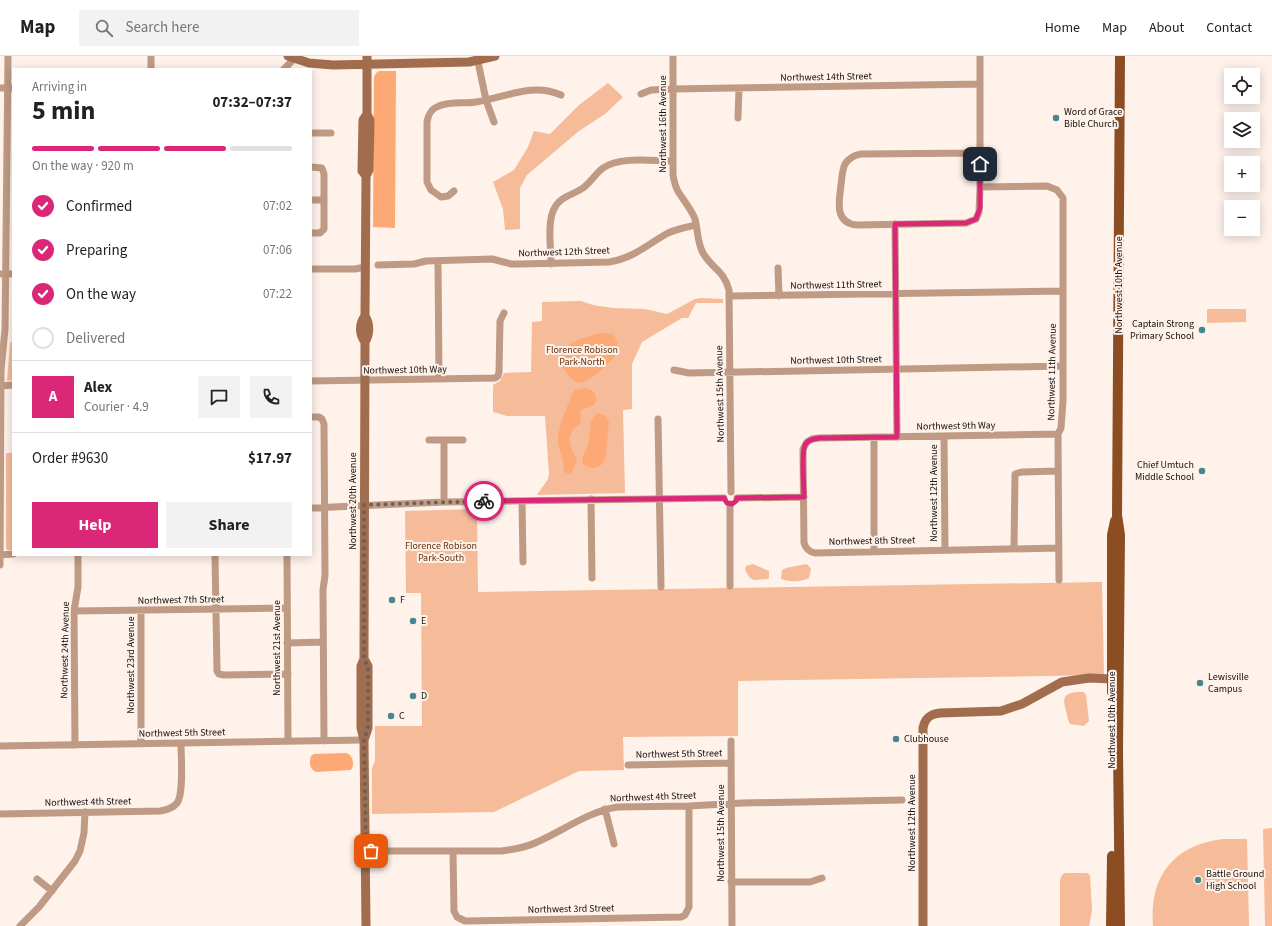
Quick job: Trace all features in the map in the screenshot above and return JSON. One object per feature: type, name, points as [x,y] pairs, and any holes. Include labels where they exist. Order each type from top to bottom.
[{"type":"main road","name":"Northwest 10th Avenue","points":[[1120,56],[1117,515],[1120,535],[1118,750],[1120,926]]},
{"type":"main road","name":"Northwest 10th Avenue","points":[[1111,926],[1112,535],[1117,515]]},
{"type":"street","points":[[0,565],[1,370],[2,337],[5,329],[6,274],[4,150],[10,88],[8,56]]},
{"type":"street","points":[[151,56],[151,68]]},
{"type":"street","points":[[285,68],[291,57],[309,63],[325,65],[367,60],[469,62],[477,58],[495,56]]},
{"type":"street","name":"Northwest 16th Avenue","points":[[673,56],[673,175],[678,192],[688,206],[695,220],[700,246],[703,253],[725,277],[730,296]]},
{"type":"street","points":[[980,56],[980,84],[980,153],[980,208],[978,217],[972,222],[966,223],[857,225],[850,224],[840,214],[839,204],[843,170],[850,158],[861,154],[980,153]]},
{"type":"street","points":[[477,58],[486,100],[494,122]]},
{"type":"street","name":"Northwest 20th Avenue","points":[[366,926],[364,740],[368,728],[368,666],[364,660],[364,380],[365,342],[369,336],[369,321],[365,316],[366,176],[362,170],[363,120],[367,114],[367,60]]},
{"type":"street","name":"Northwest 14th Street","points":[[641,94],[651,90],[672,89],[980,84]]},
{"type":"street","points":[[0,88],[10,88]]},
{"type":"street","points":[[738,118],[739,88]]},
{"type":"street","points":[[454,191],[448,196],[441,197],[431,190],[427,182],[427,122],[432,110],[443,104],[469,104],[526,91],[551,90],[561,95]]},
{"type":"street","points":[[312,133],[331,133]]},
{"type":"street","points":[[551,264],[552,213],[556,205],[563,198],[583,188],[597,173],[607,166],[628,161],[672,162]]},
{"type":"street","points":[[312,167],[319,167],[324,171],[324,229],[320,233],[312,234]]},
{"type":"street","name":"Northwest 11th Avenue","points":[[980,188],[1047,186],[1057,190],[1064,200],[1062,414],[1061,428],[1058,434],[1059,580]]},
{"type":"street","points":[[312,200],[324,200]]},
{"type":"street","points":[[895,224],[897,437]]},
{"type":"street","name":"Northwest 12th Street","points":[[378,265],[408,265],[426,261],[492,259],[511,264],[602,262],[621,259],[644,249],[672,231],[696,225]]},
{"type":"street","points":[[438,261],[439,379]]},
{"type":"street","points":[[312,269],[355,269],[365,267]]},
{"type":"street","points":[[778,268],[779,296]]},
{"type":"street","name":"Northwest 11th Street","points":[[730,296],[1063,291]]},
{"type":"street","name":"Northwest 15th Avenue","points":[[730,296],[729,371],[731,492]]},
{"type":"street","name":"Northwest 10th Way","points":[[312,381],[492,379],[498,376],[500,321],[504,313]]},
{"type":"street","name":"Northwest 10th Street","points":[[674,370],[689,372],[1063,366]]},
{"type":"street","points":[[1,386],[12,385]]},
{"type":"street","points":[[312,417],[319,417],[323,421],[325,575],[323,590],[324,741]]},
{"type":"street","points":[[658,419],[661,587]]},
{"type":"street","name":"Northwest 9th Way","points":[[804,497],[805,440],[819,438],[1058,434]]},
{"type":"street","name":"Northwest 12th Avenue","points":[[944,436],[945,550]]},
{"type":"street","points":[[874,437],[874,552]]},
{"type":"street","points":[[429,440],[463,440]]},
{"type":"street","points":[[444,440],[444,502]]},
{"type":"street","points":[[1014,549],[1015,474],[1022,472],[1058,471]]},
{"type":"street","points":[[724,498],[727,493],[731,492],[736,494],[737,498]]},
{"type":"street","points":[[737,498],[804,497]]},
{"type":"street","name":"Northwest 8th Street","points":[[804,497],[804,543],[806,549],[815,553],[1058,548]]},
{"type":"street","points":[[312,508],[444,502],[724,498]]},
{"type":"street","points":[[724,498],[725,502],[730,504]]},
{"type":"street","points":[[730,504],[734,503],[737,498]]},
{"type":"street","points":[[591,499],[592,578]]},
{"type":"street","points":[[522,501],[524,562]]},
{"type":"street","points":[[730,504],[730,586]]},
{"type":"street","points":[[0,554],[12,554]]},
{"type":"street","name":"Northwest 24th Avenue","points":[[75,745],[74,611],[78,583],[78,556]]},
{"type":"street","points":[[216,556],[216,668],[219,674],[232,676],[288,674]]},
{"type":"street","name":"Northwest 21st Avenue","points":[[287,556],[288,741]]},
{"type":"street","name":"Northwest 7th Street","points":[[74,611],[287,608]]},
{"type":"street","name":"Northwest 23rd Avenue","points":[[140,744],[141,610]]},
{"type":"street","points":[[288,643],[323,642]]},
{"type":"street","name":"Northwest 12th Avenue","points":[[923,926],[923,728],[928,717],[934,714],[989,712],[1009,709],[1030,700],[1062,682],[1075,679],[1112,679]]},
{"type":"street","name":"Northwest 5th Street","points":[[0,746],[364,740]]},
{"type":"street","name":"Northwest 15th Avenue","points":[[731,741],[732,926]]},
{"type":"street","name":"Northwest 4th Street","points":[[0,814],[160,811],[171,808],[178,802],[181,793],[181,743]]},
{"type":"street","name":"Northwest 5th Street","points":[[628,765],[731,763]]},
{"type":"street","name":"Northwest 4th Street","points":[[366,851],[453,852],[502,851],[519,849],[535,843],[591,814],[605,809],[623,806],[689,806],[902,800]]},
{"type":"street","name":"Northwest 3rd Street","points":[[453,852],[454,905],[457,917],[465,921],[547,923],[676,917],[685,915],[689,907],[689,806]]},
{"type":"street","points":[[605,809],[614,844]]},
{"type":"street","points":[[20,926],[39,907],[69,870],[80,851],[84,834],[85,812]]},
{"type":"street","points":[[731,882],[810,882],[822,878]]},
{"type":"street","points":[[37,879],[52,891]]},
{"type":"green space","points":[[608,83],[623,97],[605,114],[579,131],[527,175],[520,188],[520,229],[505,230],[503,209],[493,182],[514,170],[528,147],[534,131],[550,134],[579,105]]},
{"type":"green space","name":"Florence Robison Park-North","points":[[695,299],[723,299],[723,303],[696,303],[688,318],[682,318],[642,342],[632,364],[632,409],[623,410],[625,493],[537,495],[548,479],[549,474],[545,416],[507,416],[493,412],[493,385],[500,381],[504,373],[531,372],[532,322],[542,321],[542,302],[581,301],[593,305],[613,308],[645,309],[667,314]]},
{"type":"green space","points":[[1207,309],[1246,309],[1246,322],[1207,323]]},
{"type":"green space","points":[[12,341],[12,380],[7,381],[10,343]]},
{"type":"green space","points":[[6,453],[12,453],[12,550],[7,550]]},
{"type":"green space","name":"Florence Robison Park-South","points":[[477,509],[478,592],[1102,582],[1104,675],[738,681],[738,736],[623,737],[624,770],[579,771],[494,812],[372,814],[372,768],[375,761],[375,726],[422,726],[421,593],[406,593],[405,511]]},
{"type":"green space","points":[[753,564],[769,571],[768,579],[754,580],[750,578],[745,570],[746,566]]},
{"type":"green space","points":[[806,564],[811,569],[809,578],[795,581],[781,579],[782,570]]},
{"type":"green space","points":[[1084,692],[1086,695],[1089,721],[1084,726],[1070,724],[1064,702],[1065,697],[1070,693]]},
{"type":"green space","points":[[1272,828],[1272,926],[1265,926],[1263,829]]},
{"type":"green space","points":[[1223,839],[1247,839],[1249,926],[1153,926],[1155,893],[1160,879],[1168,866],[1178,856],[1190,848],[1205,842]]},
{"type":"green space","points":[[1065,873],[1087,873],[1090,875],[1092,911],[1089,926],[1060,926],[1060,880],[1062,875]]},
{"type":"shaded area","points":[[379,71],[396,71],[395,228],[373,227],[374,77]]},
{"type":"shaded area","points":[[600,333],[613,334],[618,346],[618,351],[612,360],[601,370],[588,380],[579,383],[569,377],[565,371],[561,362],[561,355],[564,349],[570,344]]},
{"type":"shaded area","points":[[585,388],[594,392],[596,402],[593,406],[581,411],[581,422],[571,433],[570,445],[577,460],[572,472],[568,474],[564,471],[558,443],[558,435],[572,394],[575,390]]},
{"type":"shaded area","points":[[599,413],[606,416],[609,421],[606,456],[601,465],[593,468],[583,465],[583,459],[588,444],[591,422],[595,415]]},
{"type":"shaded area","points":[[346,753],[353,760],[351,770],[316,772],[311,767],[310,759],[314,754]]},
{"type":"way so far","points":[[371,851],[366,851],[364,740],[368,728],[368,666],[364,660],[364,505],[484,501]]},
{"type":"place","name":"Word of Grace Bible Church","points":[[1056,118]]},
{"type":"place","name":"Captain Strong Primary School","points":[[1202,330]]},
{"type":"place","name":"Chief Umtuch Middle School","points":[[1202,471]]},
{"type":"place","name":"F","points":[[392,600]]},
{"type":"place","name":"E","points":[[413,621]]},
{"type":"place","name":"Lewisville Campus","points":[[1200,683]]},
{"type":"place","name":"D","points":[[413,696]]},
{"type":"place","name":"C","points":[[391,716]]},
{"type":"place","name":"Clubhouse","points":[[896,739]]},
{"type":"place","name":"Battle Ground High School","points":[[1198,880]]},
{"type":"route","points":[[484,501],[724,498],[725,502],[732,504],[737,498],[804,497],[804,446],[807,442],[812,439],[819,438],[897,437],[895,224],[972,222],[978,217],[980,208],[980,164]]}]
